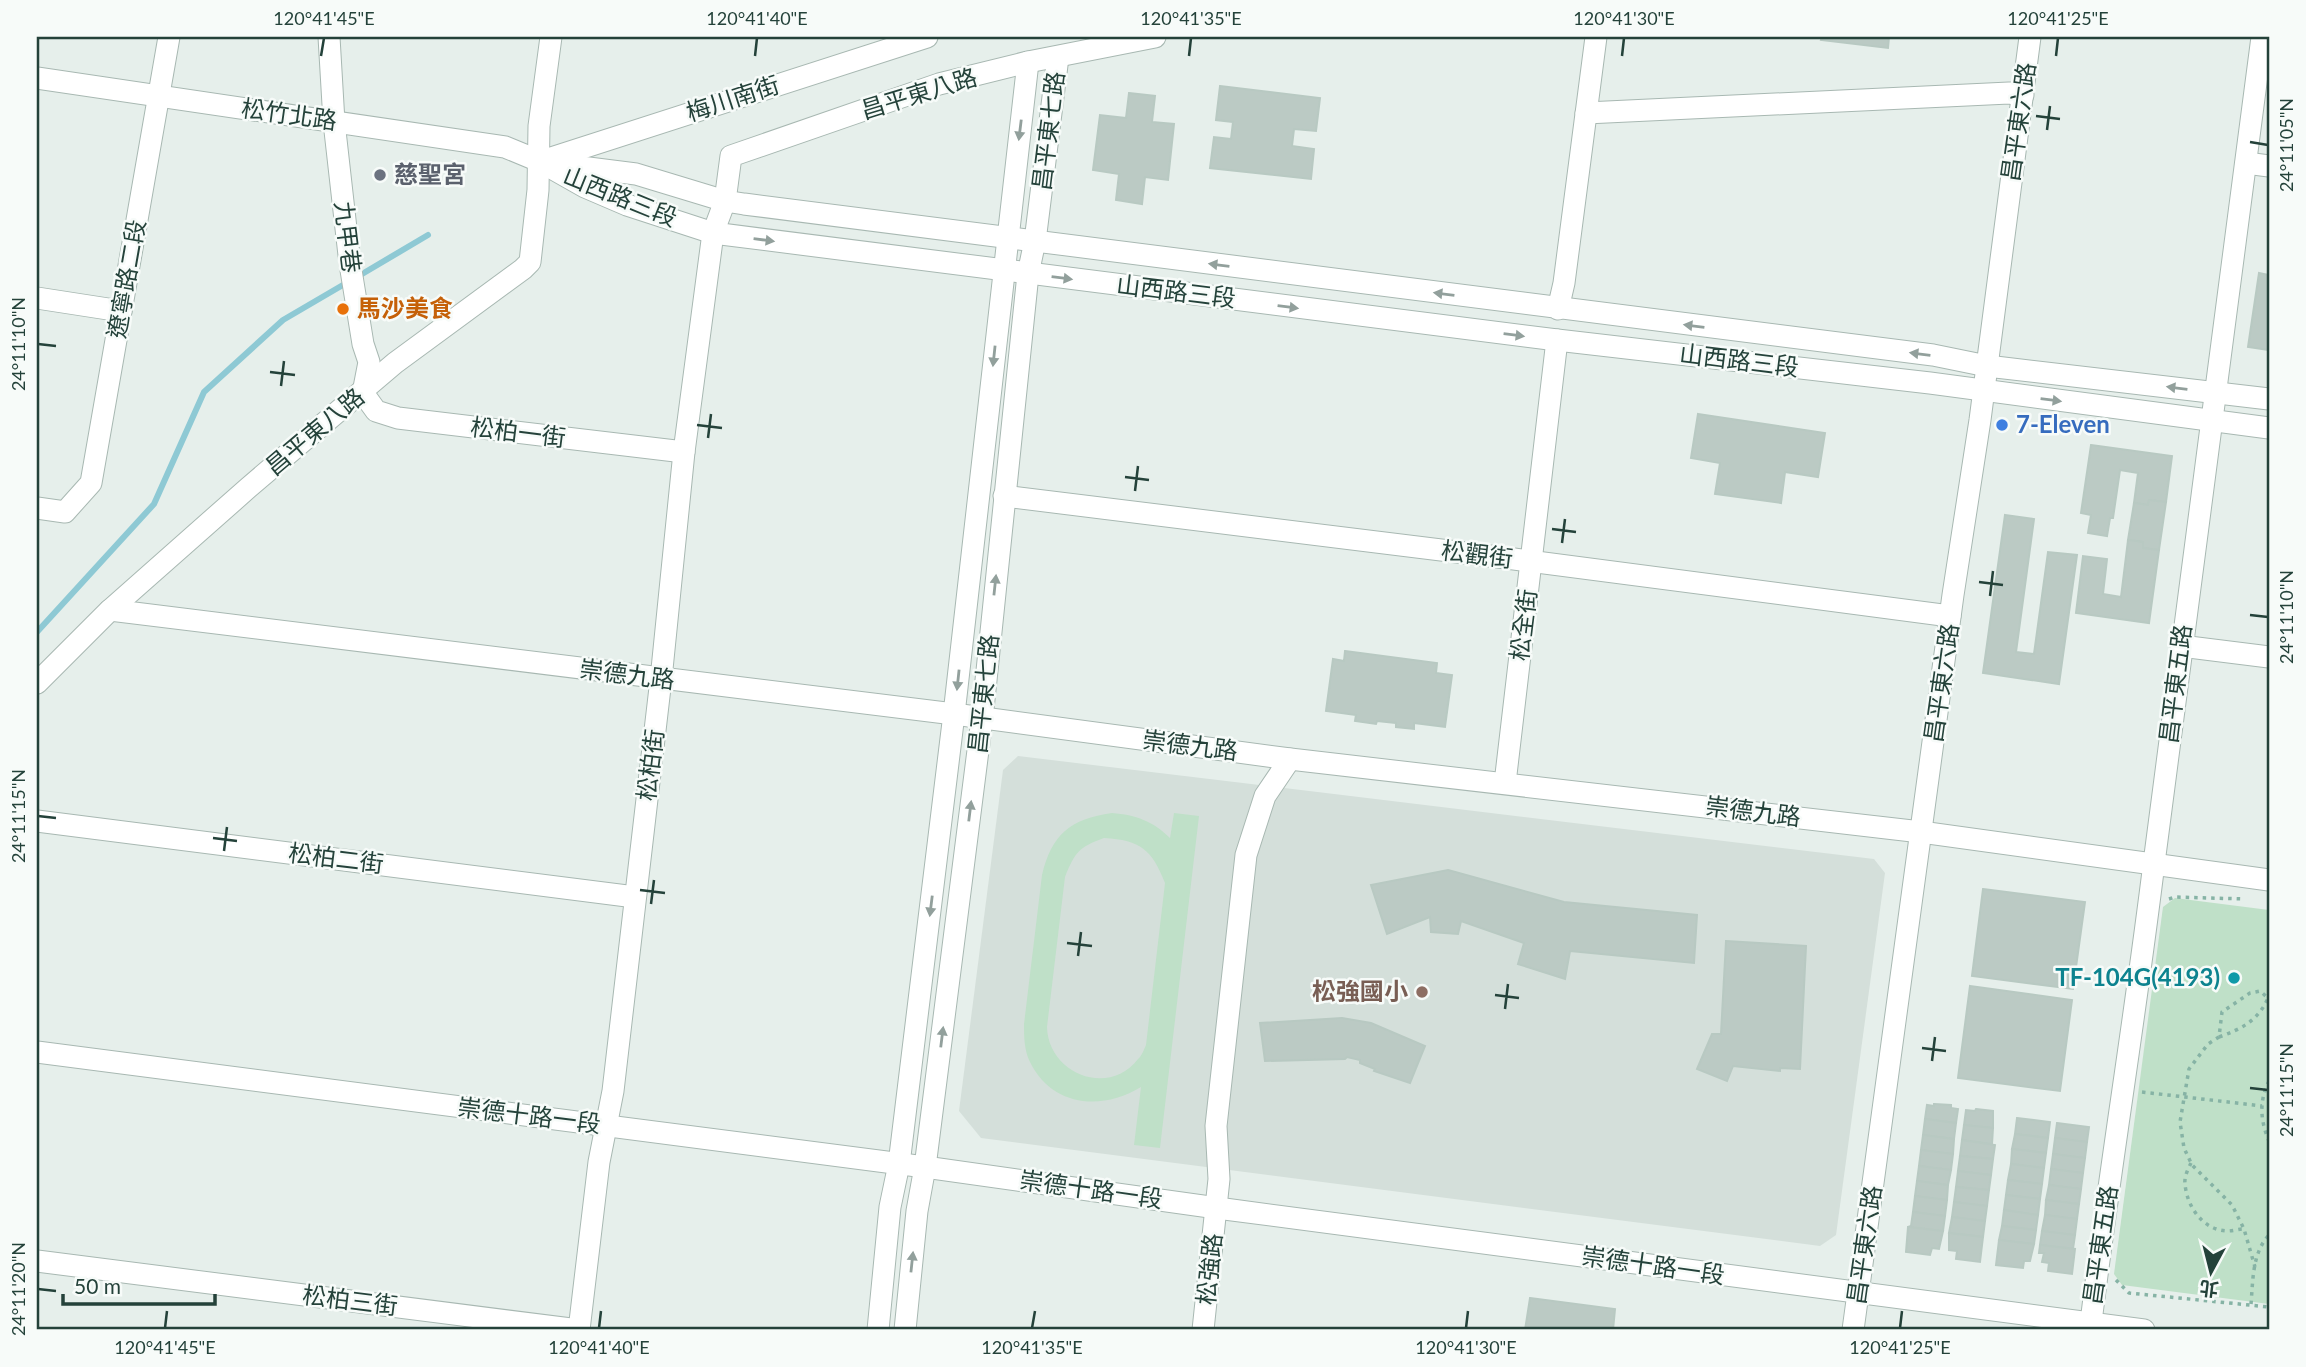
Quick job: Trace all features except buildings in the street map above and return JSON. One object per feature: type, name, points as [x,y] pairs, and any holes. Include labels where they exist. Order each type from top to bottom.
[{"type":"street","name":"遼寧路二段","points":[[37,508],[65,512],[91,484],[169,37]]},
{"type":"street","name":"九甲巷","points":[[329,37],[334,121],[350,264],[363,344],[369,362],[363,393]]},
{"type":"street","name":"昌平東八路","points":[[37,683],[110,610],[248,488],[363,393],[395,363],[530,262],[539,161],[539,126],[551,37]]},
{"type":"street","name":"梅川南街","points":[[539,161],[927,37]]},
{"type":"street","name":"昌平東八路","points":[[726,201],[731,156],[939,84],[1028,62],[1154,37]]},
{"type":"street","points":[[1558,309],[1596,37]]},
{"type":"street","name":"昌平東六路","points":[[1853,1330],[2030,37]]},
{"type":"street","name":"昌平東五路","points":[[2090,1327],[2154,865],[2262,37]]},
{"type":"street","name":"昌平東七路","points":[[905,1330],[917,1211],[925,1167],[982,719],[1028,274],[1035,241],[1058,57]]},
{"type":"street","name":"昌平東七路","points":[[878,1330],[890,1207],[899,1164],[954,714],[1028,62]]},
{"type":"street","name":"松竹北路","points":[[37,78],[505,147],[539,161]]},
{"type":"street","points":[[1586,113],[2009,93],[2023,95]]},
{"type":"street","name":"山西路三段","points":[[539,161],[636,174],[726,201],[1933,355],[1987,366],[2269,399]]},
{"type":"street","name":"山西路三段","points":[[539,161],[585,187],[627,205],[713,233],[1557,340],[1930,383],[2269,428]]},
{"type":"street","points":[[2246,163],[2269,166]]},
{"type":"street","name":"松柏街","points":[[579,1330],[599,1161],[613,1091],[661,679],[684,452],[713,233],[726,201]]},
{"type":"street","points":[[37,298],[121,311]]},
{"type":"street","name":"松全街","points":[[1505,783],[1557,340]]},
{"type":"street","name":"松柏一街","points":[[363,393],[376,411],[398,418],[684,452]]},
{"type":"street","name":"松觀街","points":[[1004,496],[1951,617]]},
{"type":"street","name":"崇德九路","points":[[110,610],[954,714],[1290,759],[1921,832],[2269,880]]},
{"type":"street","points":[[2181,646],[2269,657]]},
{"type":"street","name":"松強路","points":[[1203,1330],[1219,1179],[1216,1126],[1246,855],[1265,796],[1290,759]]},
{"type":"street","name":"松柏二街","points":[[37,821],[635,897]]},
{"type":"street","name":"崇德十路一段","points":[[37,1052],[925,1167],[1859,1293],[2090,1327],[2144,1330]]},
{"type":"street","name":"松柏三街","points":[[37,1261],[579,1330]]},
{"type":"path","points":[[2162,905],[2175,897],[2256,900]]},
{"type":"path","points":[[2219,1037],[2222,1012],[2250,993],[2267,992],[2265,1005],[2246,1027],[2208,1044],[2189,1069],[2180,1122],[2184,1148],[2191,1163],[2232,1205],[2244,1229],[2255,1267]]},
{"type":"path","points":[[2269,1081],[2262,1106],[2263,1127],[2269,1141]]},
{"type":"path","points":[[2136,1091],[2262,1106]]},
{"type":"path","points":[[2191,1163],[2184,1182],[2197,1215],[2216,1228],[2227,1231],[2244,1229]]},
{"type":"path","points":[[2251,1304],[2260,1247],[2269,1235]]},
{"type":"path","points":[[2129,1293],[2269,1307]]},
{"type":"shaded area","name":"松強國小","points":[[1018,756],[1874,859],[1885,873],[1836,1235],[1820,1246],[981,1138],[959,1111],[1003,770]]},
{"type":"green space","points":[[1112,813],[1136,817],[1151,823],[1170,838],[1174,813],[1199,816],[1160,1148],[1134,1145],[1141,1087],[1126,1095],[1095,1102],[1065,1096],[1039,1077],[1025,1048],[1024,1024],[1046,861],[1057,839],[1065,831],[1074,824]],"holes":[[[1104,838],[1117,839],[1144,849],[1155,862],[1165,883],[1146,1045],[1139,1058],[1126,1071],[1111,1077],[1096,1078],[1068,1068],[1057,1057],[1050,1043],[1047,1027],[1065,877],[1075,856],[1083,848]]]},
{"type":"green space","points":[[2175,898],[2269,910],[2269,1304],[2122,1285],[2114,1274],[2163,907]]},
{"type":"waterway","points":[[357,277],[428,235]]},
{"type":"waterway","points":[[37,632],[154,504],[204,392],[283,320],[348,282]]},
{"type":"place","name":"慈聖宮","points":[[380,175]]},
{"type":"place","name":"馬沙美食","points":[[343,309]]},
{"type":"place","name":"7-Eleven","points":[[2002,425]]},
{"type":"place","name":"TF-104G(4193)","points":[[2234,978]]},
{"type":"place","name":"松強國小","points":[[1422,992]]}]
